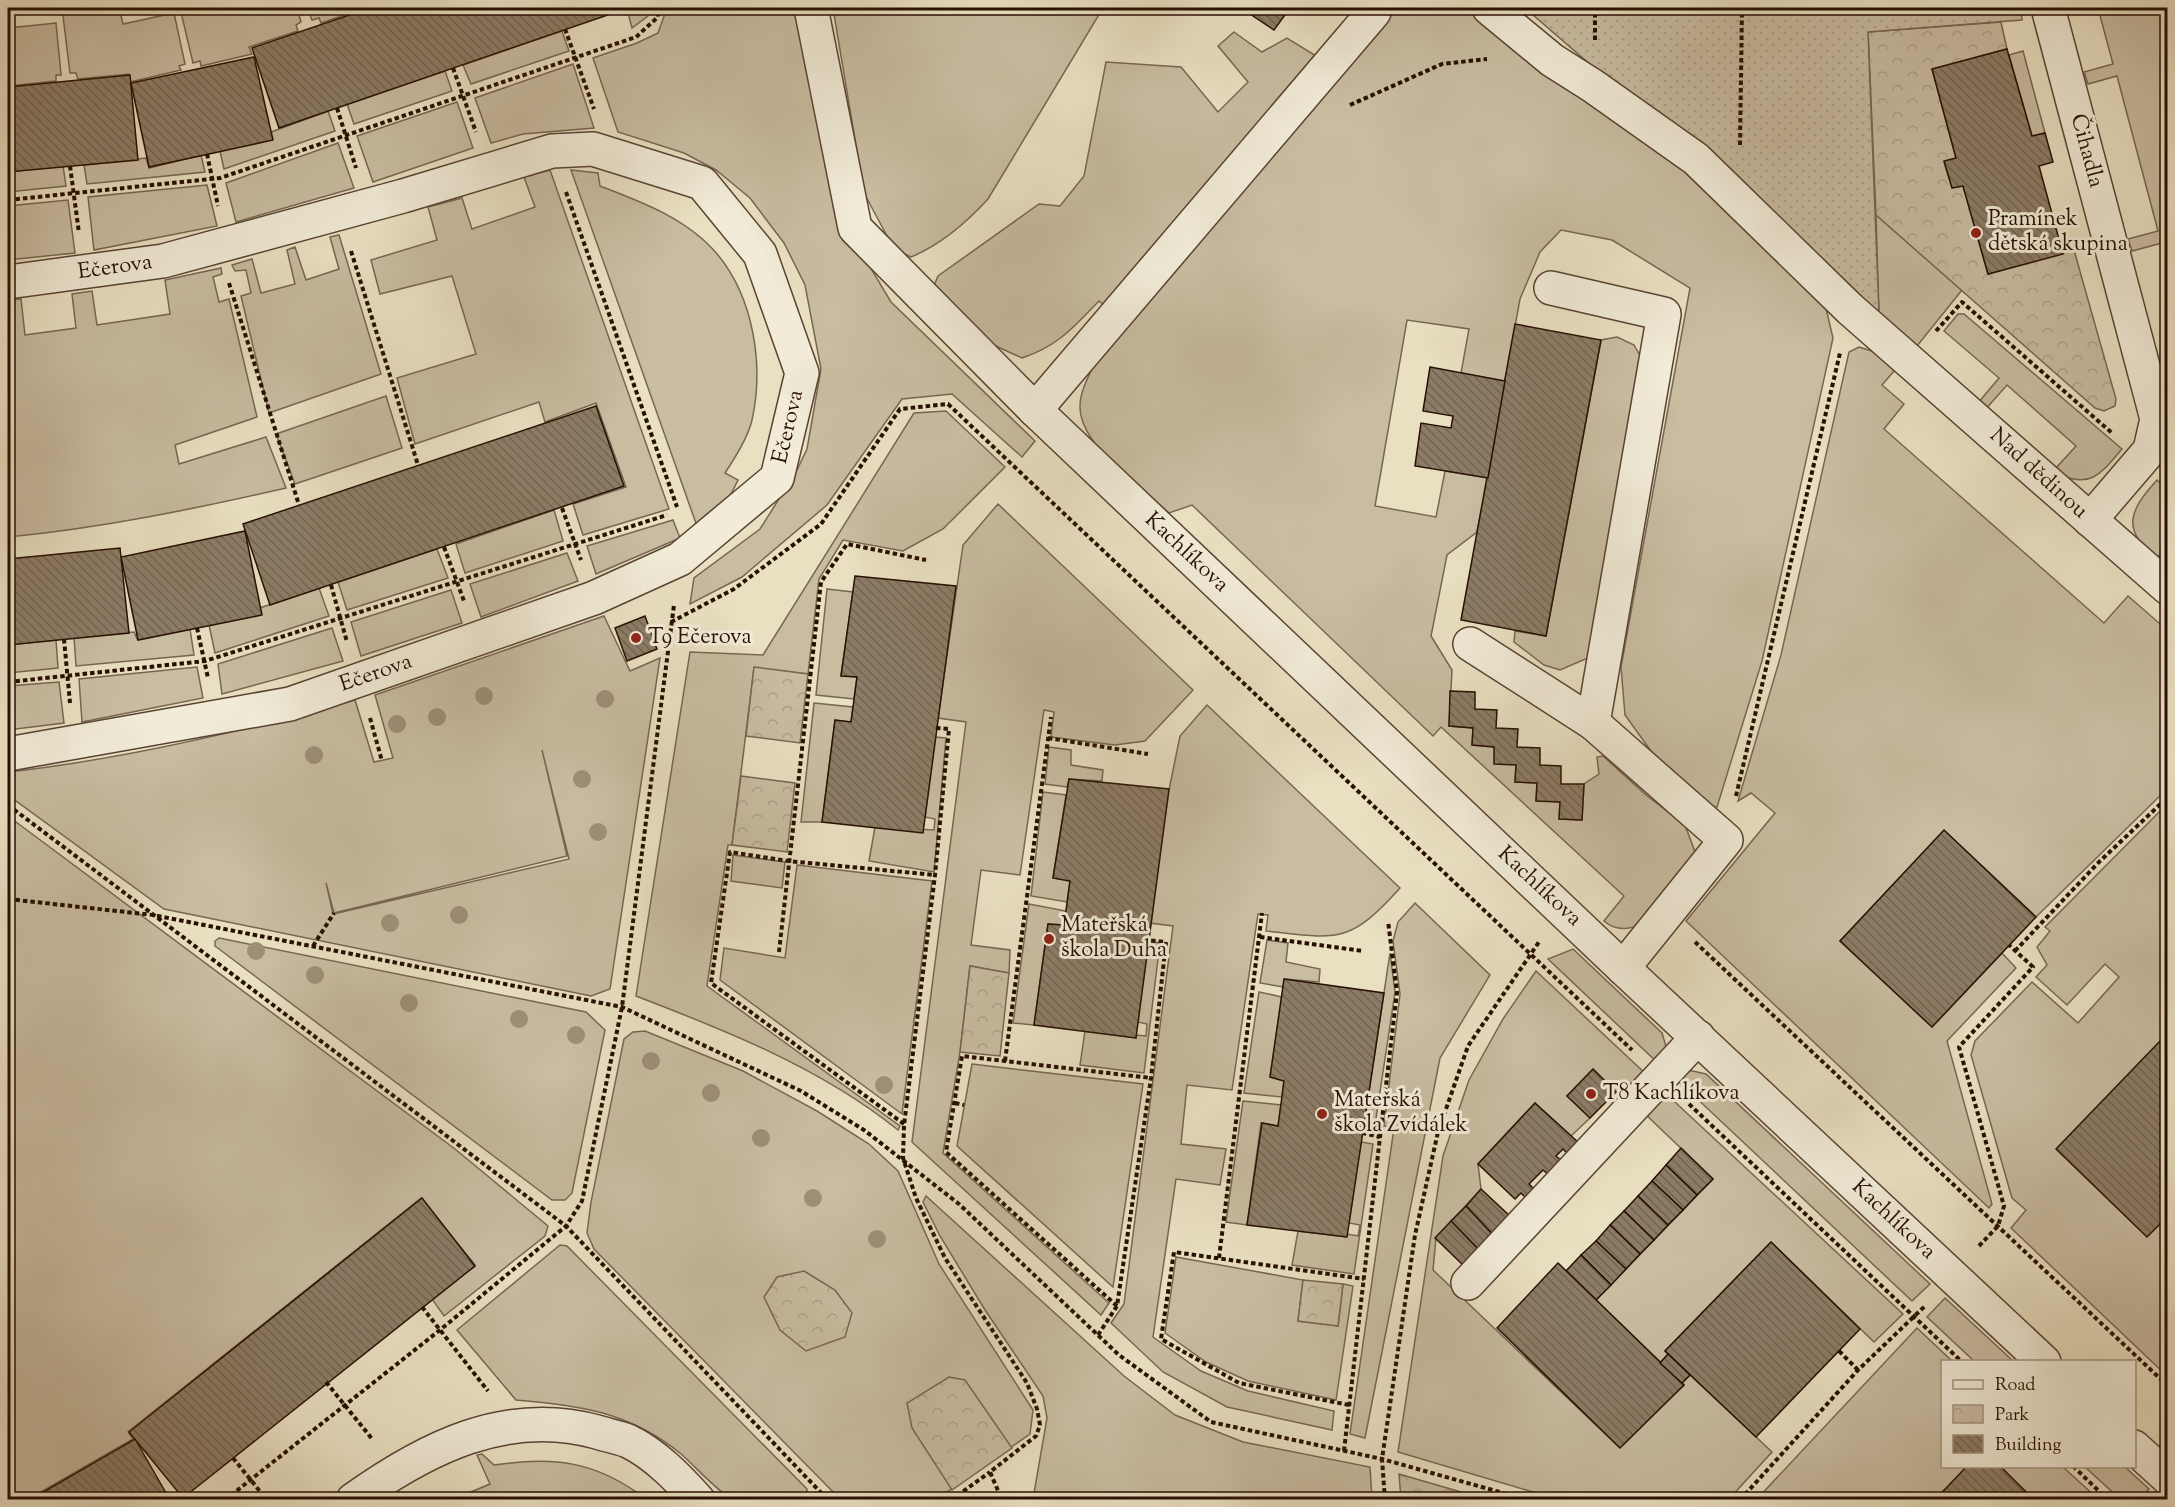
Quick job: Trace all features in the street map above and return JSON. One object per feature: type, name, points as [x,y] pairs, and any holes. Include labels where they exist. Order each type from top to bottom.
[{"type":"street","name":"Kachlíkova","points":[[811,8],[855,228],[1035,410],[1623,968],[2042,1360]]},
{"type":"street","name":"Nad dědinou","points":[[1490,8],[1552,60],[1593,86],[1696,159],[1850,309],[2168,588]]},
{"type":"street","name":"Čihadla","points":[[2048,8],[2157,419],[2150,450],[2090,520]]},
{"type":"street","points":[[1035,410],[1374,12]]},
{"type":"street","name":"Ečerova","points":[[8,282],[163,261],[354,210],[552,151],[593,149],[702,183],[760,254],[802,373],[777,478],[681,559],[594,598],[290,704],[8,754]]},
{"type":"street","points":[[1551,288],[1664,314],[1593,723]]},
{"type":"street","points":[[1470,644],[1593,723],[1726,840],[1623,968]]},
{"type":"street","points":[[1468,1283],[1698,1037]]},
{"type":"street","points":[[353,1500],[396,1469],[456,1441],[515,1424],[573,1426],[627,1441],[671,1471],[698,1500]]},
{"type":"street","points":[[2136,1449],[2168,1478]]},
{"type":"path","points":[[8,200],[212,179],[576,59],[636,37],[658,17],[658,8]]},
{"type":"path","points":[[1740,119],[1742,8]]},
{"type":"path","points":[[566,29],[610,155]]},
{"type":"path","points":[[1347,106],[1442,64],[1474,59],[1552,60]]},
{"type":"path","points":[[453,68],[489,169]]},
{"type":"path","points":[[337,108],[345,135],[354,210],[418,465]]},
{"type":"path","points":[[225,1500],[440,1330],[566,1226],[582,1201],[622,1007],[671,622],[686,534],[552,151]]},
{"type":"path","points":[[207,154],[226,244],[223,267],[299,505]]},
{"type":"path","points":[[70,166],[83,272]]},
{"type":"path","points":[[1910,360],[1962,302],[2143,458]]},
{"type":"path","points":[[1726,840],[1850,309]]},
{"type":"path","points":[[671,622],[734,589],[821,524],[900,409],[948,404],[1960,1360]]},
{"type":"path","points":[[561,508],[594,598]]},
{"type":"path","points":[[8,682],[205,661],[458,583],[679,511]]},
{"type":"path","points":[[778,952],[821,582],[847,544],[926,561]]},
{"type":"path","points":[[444,547],[478,639]]},
{"type":"path","points":[[197,628],[217,717]]},
{"type":"path","points":[[64,639],[75,742]]},
{"type":"path","points":[[366,707],[382,761]]},
{"type":"path","points":[[1005,1060],[1051,717]]},
{"type":"path","points":[[936,728],[949,729],[936,875],[904,1125],[903,1158],[916,1198],[945,1258],[1027,1383],[1037,1409],[1040,1425],[1036,1436],[951,1500]]},
{"type":"path","points":[[1048,738],[1149,754]]},
{"type":"path","points":[[2015,951],[2099,862],[2168,797]]},
{"type":"path","points":[[8,805],[566,1226],[828,1500]]},
{"type":"path","points":[[904,1125],[711,983],[730,852],[788,861],[936,875]]},
{"type":"path","points":[[8,898],[153,915],[622,1007],[801,1090],[864,1130],[960,1204],[1119,1355],[1211,1422],[1382,1459],[1528,1500]]},
{"type":"path","points":[[313,946],[334,913]]},
{"type":"path","points":[[1219,1258],[1262,913]]},
{"type":"path","points":[[1666,915],[2168,1386]]},
{"type":"path","points":[[1344,1451],[1397,992],[1388,921]]},
{"type":"path","points":[[1260,937],[1363,951]]},
{"type":"path","points":[[1098,1335],[1117,1306],[1151,1078],[1166,942],[1147,940]]},
{"type":"path","points":[[1998,1226],[2004,1206],[1959,1047],[2033,967],[2009,945]]},
{"type":"path","points":[[1385,1500],[1382,1459],[1415,1235],[1438,1132],[1468,1046],[1530,954]]},
{"type":"path","points":[[1117,1306],[946,1152],[962,1056],[1151,1078]]},
{"type":"path","points":[[955,1103],[964,1105]]},
{"type":"path","points":[[1363,1133],[1380,1137]]},
{"type":"path","points":[[1349,1405],[1239,1383],[1161,1339],[1174,1252],[1364,1279]]},
{"type":"path","points":[[1740,1500],[1858,1370],[1915,1317],[1952,1276]]},
{"type":"path","points":[[422,1307],[515,1424]]},
{"type":"path","points":[[1839,1351],[1858,1370]]},
{"type":"path","points":[[326,1382],[396,1469]]},
{"type":"path","points":[[233,1458],[267,1500]]},
{"type":"path","points":[[2074,1468],[2108,1500]]},
{"type":"path","points":[[990,1472],[1002,1500]]},
{"type":"green space","points":[[62,8],[119,8],[123,24],[174,13],[185,64],[179,66],[181,70],[130,82],[129,74],[78,79],[76,73],[70,73]]},
{"type":"green space","points":[[180,8],[297,8],[301,22],[296,25],[298,31],[249,47],[252,54],[201,66],[200,61],[193,63]]},
{"type":"green space","points":[[307,8],[365,8],[321,23],[319,18],[312,20]]},
{"type":"green space","points":[[651,8],[648,16],[632,28],[627,9]]},
{"type":"green space","points":[[667,8],[798,8],[848,230],[891,302],[1035,441],[1022,457],[952,394],[902,399],[827,505],[742,577],[690,604],[694,578],[760,529],[796,472],[807,449],[821,369],[805,285],[784,243],[750,198],[716,170],[684,153],[618,132],[593,58],[658,33]]},
{"type":"green space","points":[[833,8],[1103,8],[988,199],[952,232],[911,257],[894,249],[864,193]]},
{"type":"green space","points":[[1377,8],[1468,8],[1555,79],[1692,177],[1824,300],[1833,338],[1762,661],[1717,807],[1707,807],[1666,772],[1625,715],[1621,667],[1690,288],[1612,240],[1561,230],[1540,252],[1520,299],[1505,381],[1461,373],[1469,329],[1407,320],[1375,506],[1436,517],[1445,471],[1488,478],[1477,532],[1447,555],[1431,636],[1452,670],[1449,726],[1473,728],[1472,745],[1494,747],[1516,765],[1515,782],[1537,783],[1536,800],[1560,802],[1559,819],[1582,820],[1584,784],[1599,774],[1597,757],[1603,756],[1646,795],[1685,825],[1695,852],[1657,909],[1646,921],[1636,926],[1619,928],[1604,921],[1624,896],[1441,727],[1433,736],[1192,505],[1169,513],[1129,479],[1101,451],[1082,421],[1080,406],[1082,395],[1095,362]]},
{"type":"green space","points":[[1525,8],[2021,8],[2022,20],[1868,32],[1879,314]]},
{"type":"green space","points":[[2098,8],[2167,8],[2167,265],[2162,243],[2132,251],[2128,239],[2158,231],[2117,76],[2088,84],[2084,72],[2113,64]]},
{"type":"green space","name":"Pramínek dětská skupina","points":[[2001,22],[2007,49],[1932,69],[1956,158],[1944,162],[1952,188],[1963,186],[1988,274],[2074,250],[2116,399],[2115,406],[2104,411],[2095,408],[1876,215],[1868,32]]},
{"type":"green space","points":[[56,23],[61,75],[56,75],[56,81],[8,86],[8,28]]},
{"type":"green space","points":[[562,31],[569,51],[471,84],[463,65]]},
{"type":"green space","points":[[1234,32],[1262,52],[1287,38],[1321,59],[1112,312],[1099,301],[1056,342],[1022,358],[987,342],[932,290],[938,276],[1039,204],[1060,206],[1084,176],[1106,62],[1181,67],[1218,112],[1248,82],[1218,46]]},
{"type":"green space","points":[[2023,51],[2045,133],[2032,136],[2009,55]]},
{"type":"green space","points":[[573,64],[594,128],[523,134],[491,143],[475,98]]},
{"type":"green space","points":[[445,71],[452,91],[354,124],[347,104]]},
{"type":"green space","points":[[457,102],[473,148],[373,182],[357,136]]},
{"type":"green space","points":[[328,111],[335,131],[224,169],[220,151]]},
{"type":"green space","points":[[338,143],[354,188],[236,222],[226,183]]},
{"type":"green space","points":[[201,155],[205,172],[87,184],[84,165],[146,158],[149,168]]},
{"type":"green space","points":[[63,166],[66,186],[8,192],[8,172]]},
{"type":"green space","points":[[550,170],[669,509],[583,535],[573,504],[626,487],[596,403],[545,422],[539,402],[415,444],[397,378],[476,354],[452,276],[380,294],[371,260],[437,240],[428,207],[462,198],[472,229],[535,207],[524,177]]},
{"type":"green space","points":[[571,170],[598,173],[600,186],[648,205],[693,231],[718,255],[740,292],[748,312],[756,356],[757,378],[752,420],[744,441],[725,473],[738,480],[726,504],[698,529]]},
{"type":"green space","points":[[207,185],[217,226],[94,250],[88,197]]},
{"type":"green space","points":[[68,200],[75,253],[8,260],[8,206]]},
{"type":"green space","points":[[1876,215],[1962,290],[1917,346],[1879,314]]},
{"type":"green space","points":[[339,235],[381,374],[269,413],[241,296],[251,293],[246,270],[235,271],[232,265],[252,259],[261,293],[295,284],[287,250],[295,247],[306,280],[339,269],[330,237]]},
{"type":"green space","points":[[221,268],[222,274],[213,277],[219,302],[229,299],[257,417],[175,445],[179,464],[266,437],[286,488],[148,517],[8,537],[8,300],[21,299],[25,335],[76,328],[72,294],[92,291],[97,325],[170,314],[165,280]]},
{"type":"green space","points":[[1958,314],[1964,314],[2122,449],[2102,471],[2088,479],[2080,480],[2059,475],[2056,468],[2076,446],[2007,385],[1985,410],[1978,403],[1999,378],[1944,331]]},
{"type":"green space","points":[[1617,337],[1634,345],[1643,361],[1588,658],[1560,670],[1544,665],[1514,642],[1515,631],[1546,636],[1601,340]]},
{"type":"green space","points":[[1859,347],[1891,357],[1894,371],[1882,385],[1904,404],[1884,429],[2104,623],[2128,596],[2167,630],[2167,789],[2036,917],[1944,831],[1840,941],[1932,1027],[2002,953],[2016,968],[1947,1041],[1992,1204],[1989,1208],[1686,921],[1775,813],[1751,793],[1738,801],[1781,655],[1849,352]]},
{"type":"green space","points":[[386,396],[402,448],[295,484],[276,434]]},
{"type":"green space","points":[[946,411],[1005,467],[943,529],[903,551],[843,540],[819,579],[808,674],[754,668],[732,845],[728,845],[707,986],[900,1126],[898,1130],[837,1088],[772,1053],[739,1037],[636,996],[690,652],[763,655],[914,413]]},
{"type":"green space","points":[[2157,480],[2167,489],[2168,545],[2156,559],[2137,538],[2133,520],[2140,501]]},
{"type":"green space","points":[[998,504],[1193,690],[1145,741],[1115,745],[1051,737],[1054,712],[1044,710],[1020,875],[981,870],[971,945],[1010,950],[1009,973],[970,966],[960,1052],[943,1153],[1109,1303],[1101,1315],[912,1142],[966,722],[938,718],[963,545]]},
{"type":"green space","points":[[554,510],[563,541],[465,573],[456,544]]},
{"type":"green space","points":[[673,520],[680,538],[596,574],[587,546]]},
{"type":"green space","points":[[437,549],[448,578],[347,610],[338,582]]},
{"type":"green space","points":[[567,553],[578,581],[481,617],[470,584]]},
{"type":"green space","points":[[319,588],[329,616],[215,653],[209,625]]},
{"type":"green space","points":[[827,589],[853,592],[841,675],[857,677],[854,699],[816,695]]},
{"type":"green space","points":[[451,590],[462,623],[361,656],[351,622]]},
{"type":"green space","points":[[604,616],[630,671],[660,658],[610,989],[591,996],[164,909],[8,795],[8,772],[140,752],[269,723],[355,700],[374,762],[393,758],[375,695]],"holes":[[[542,750],[569,859],[333,914],[326,883],[334,913],[567,856]]]},
{"type":"green space","points":[[332,628],[343,661],[222,694],[218,664]]},
{"type":"green space","points":[[190,629],[194,655],[76,666],[74,637],[134,632],[137,639]]},
{"type":"green space","points":[[56,640],[58,668],[8,673],[8,645]]},
{"type":"green space","points":[[197,667],[203,698],[82,722],[79,679]]},
{"type":"green space","points":[[754,667],[808,674],[800,743],[746,736]]},
{"type":"green space","points":[[59,682],[64,723],[8,730],[8,686]]},
{"type":"green space","points":[[814,703],[853,707],[851,722],[835,720],[822,822],[801,822]]},
{"type":"green space","points":[[1207,705],[1400,888],[1368,920],[1340,934],[1310,936],[1266,931],[1268,915],[1258,914],[1232,1090],[1187,1085],[1181,1144],[1226,1149],[1220,1185],[1176,1179],[1153,1337],[1201,1371],[1248,1391],[1334,1411],[1332,1430],[1227,1407],[1163,1372],[1111,1323],[1124,1304],[1173,926],[1150,923],[1169,790],[1180,736]]},
{"type":"green space","points":[[935,737],[946,738],[934,872],[869,861],[875,827],[934,830],[935,819],[925,817]]},
{"type":"green space","points":[[1049,747],[1071,750],[1071,765],[1103,770],[1102,781],[1069,779],[1067,787],[1045,784]]},
{"type":"green space","points":[[741,776],[795,783],[787,852],[732,845]]},
{"type":"green space","points":[[1043,792],[1066,795],[1053,878],[1070,881],[1067,902],[1031,896]]},
{"type":"green space","points":[[2167,804],[2167,1376],[2011,1228],[2026,1210],[2012,1198],[1971,1055],[1975,1041],[2032,982],[2078,1023],[2119,977],[2105,964],[2067,1005],[2036,977],[2047,965],[2037,947],[2050,931],[2045,927]]},
{"type":"green space","points":[[8,816],[455,1149],[548,1226],[545,1236],[444,1316],[432,1299],[475,1265],[421,1198],[128,1432],[133,1439],[27,1500],[23,1496],[8,1499]]},
{"type":"green space","points":[[733,855],[785,862],[782,888],[731,881]]},
{"type":"green space","points":[[797,865],[932,881],[902,1114],[720,980],[724,948],[785,958]]},
{"type":"green space","points":[[1415,903],[1490,975],[1440,1058],[1365,1438],[1350,1434],[1394,1128],[1384,1126],[1400,994],[1393,941],[1398,922]]},
{"type":"green space","points":[[1029,904],[1066,911],[1064,925],[1048,924],[1034,1025],[1013,1023]]},
{"type":"green space","points":[[219,938],[586,1012],[605,1030],[572,1193],[565,1200],[552,1200],[215,946],[215,941]]},
{"type":"green space","points":[[1267,940],[1288,943],[1286,962],[1320,969],[1319,982],[1285,979],[1283,987],[1260,983]]},
{"type":"green space","points":[[1147,941],[1160,943],[1144,1073],[1080,1065],[1085,1031],[1136,1038],[1136,1035],[1146,1036],[1147,1024],[1138,1022]]},
{"type":"green space","points":[[1573,949],[1662,1033],[1667,1050],[1659,1064],[1548,959]]},
{"type":"green space","points":[[1390,953],[1395,992],[1375,1125],[1364,1124]]},
{"type":"green space","points":[[970,966],[1009,973],[1000,1056],[960,1052]]},
{"type":"green space","points":[[1536,971],[1648,1076],[1625,1101],[1593,1069],[1567,1096],[1590,1118],[1571,1136],[1535,1103],[1478,1164],[1481,1189],[1436,1238],[1433,1270],[1619,1447],[1684,1385],[1682,1383],[1690,1375],[1772,1452],[1729,1499],[1560,1500],[1398,1452],[1443,1156],[1469,1080],[1503,1019]]},
{"type":"green space","points":[[1259,992],[1282,997],[1270,1077],[1284,1081],[1282,1097],[1244,1093]]},
{"type":"green space","points":[[645,1031],[743,1071],[817,1111],[869,1144],[898,1171],[939,1264],[1033,1410],[1030,1434],[937,1499],[840,1499],[594,1249],[587,1233],[591,1202],[624,1039],[633,1032]]},
{"type":"green space","points":[[972,1064],[1143,1084],[1113,1287],[957,1146]]},
{"type":"green space","points":[[1688,1070],[1706,1074],[1930,1284],[1912,1301],[1675,1078]]},
{"type":"green space","points":[[1662,1090],[1903,1314],[1874,1342],[1771,1242],[1665,1351],[1668,1354],[1660,1363],[1596,1300],[1713,1179],[1643,1112]]},
{"type":"green space","points":[[1243,1101],[1281,1105],[1278,1126],[1261,1123],[1247,1225],[1226,1222]]},
{"type":"green space","points":[[1361,1142],[1373,1144],[1354,1274],[1292,1265],[1298,1231],[1346,1237],[1347,1234],[1358,1236],[1360,1225],[1349,1223]]},
{"type":"green space","points":[[926,1196],[1124,1376],[1175,1415],[1243,1442],[1370,1467],[1372,1499],[1033,1499],[1047,1418],[1043,1396],[985,1310],[940,1236],[923,1202]]},
{"type":"green space","points":[[560,1245],[567,1246],[807,1489],[807,1499],[731,1499],[680,1453],[642,1428],[582,1408],[516,1400],[457,1330]]},
{"type":"green space","points":[[1176,1257],[1303,1280],[1298,1321],[1338,1326],[1343,1284],[1353,1286],[1336,1400],[1248,1381],[1206,1362],[1165,1333]]},
{"type":"green space","points":[[804,1271],[835,1290],[852,1313],[845,1337],[806,1351],[780,1330],[764,1297],[777,1277]]},
{"type":"green space","points":[[1303,1280],[1343,1284],[1338,1326],[1298,1321]]},
{"type":"green space","points":[[1945,1298],[2012,1360],[1973,1360],[1927,1317]]},
{"type":"green space","points":[[1917,1328],[1951,1360],[1941,1360],[1941,1468],[1966,1468],[1935,1499],[1756,1500]]},
{"type":"green space","points":[[949,1377],[965,1380],[1012,1448],[952,1490],[912,1428],[907,1403]]},
{"type":"green space","points":[[482,1454],[494,1465],[536,1461],[574,1464],[610,1476],[646,1499],[454,1499],[490,1484],[477,1455]]},
{"type":"green space","points":[[2001,1468],[2064,1468],[2098,1499],[2034,1499]]},
{"type":"green space","points":[[2086,1468],[2126,1468],[2149,1489],[2140,1499],[2120,1499]]},
{"type":"green space","points":[[1399,1474],[1485,1499],[1401,1499]]},
{"type":"building","points":[[370,8],[628,8],[279,128],[252,48]]},
{"type":"building","points":[[1241,8],[1290,8],[1274,30]]},
{"type":"building","points":[[2007,49],[2032,136],[2045,133],[2053,162],[2039,166],[2063,254],[1988,274],[1963,186],[1952,188],[1944,161],[1956,158],[1932,69]]},
{"type":"building","points":[[254,57],[273,140],[149,167],[131,83]]},
{"type":"building","points":[[130,75],[138,160],[8,172],[8,87]]},
{"type":"building","points":[[1515,324],[1601,340],[1546,636],[1461,620]]},
{"type":"building","points":[[1430,367],[1505,381],[1488,478],[1415,466],[1421,423],[1451,428],[1453,416],[1423,411]]},
{"type":"building","points":[[596,406],[624,486],[270,605],[243,524]]},
{"type":"building","points":[[245,531],[262,615],[138,640],[121,557]]},
{"type":"building","points":[[120,548],[129,633],[8,645],[8,559]]},
{"type":"building","points":[[855,576],[956,586],[923,833],[822,822],[835,720],[851,722],[857,677],[841,676]]},
{"type":"building","name":"T9 Ečerova","points":[[645,616],[657,649],[627,661],[615,628]]},
{"type":"building","points":[[1450,691],[1475,692],[1475,709],[1497,710],[1496,728],[1518,729],[1517,747],[1540,748],[1540,765],[1561,766],[1561,784],[1584,784],[1582,820],[1559,819],[1560,802],[1536,801],[1537,783],[1515,782],[1516,765],[1494,764],[1494,747],[1472,745],[1473,728],[1449,726]]},
{"type":"building","points":[[1069,779],[1169,789],[1136,1038],[1034,1025],[1048,924],[1064,925],[1070,881],[1053,878]]},
{"type":"building","points":[[1944,830],[2036,917],[1932,1027],[1840,941]]},
{"type":"building","name":"Mateřská škola Zvídálek","points":[[1284,979],[1384,993],[1347,1237],[1247,1225],[1262,1123],[1278,1126],[1284,1081],[1270,1077]]},
{"type":"building","points":[[2161,1040],[2168,1047],[2168,1216],[2147,1237],[2056,1149]]},
{"type":"building","name":"T8 Kachlíkova","points":[[1593,1069],[1616,1092],[1590,1118],[1567,1096]]},
{"type":"building","points":[[1535,1103],[1579,1143],[1569,1155],[1563,1149],[1556,1156],[1562,1161],[1549,1175],[1543,1170],[1529,1184],[1537,1192],[1528,1200],[1521,1193],[1515,1199],[1478,1164]]},
{"type":"building","points":[[1681,1148],[1713,1179],[1697,1195],[1666,1165]]},
{"type":"building","points":[[1666,1165],[1697,1195],[1683,1210],[1652,1181]]},
{"type":"building","points":[[1652,1181],[1683,1210],[1668,1225],[1638,1196]]},
{"type":"building","points":[[1481,1189],[1512,1218],[1494,1236],[1466,1206]]},
{"type":"building","points":[[1638,1196],[1668,1225],[1654,1240],[1624,1211]]},
{"type":"building","points":[[422,1198],[475,1266],[183,1498],[129,1432]]},
{"type":"building","points":[[1466,1206],[1494,1236],[1480,1251],[1451,1221]]},
{"type":"building","points":[[1624,1211],[1654,1240],[1640,1254],[1610,1225]]},
{"type":"building","points":[[1451,1221],[1480,1251],[1465,1267],[1435,1238]]},
{"type":"building","points":[[1610,1225],[1640,1254],[1626,1269],[1596,1241]]},
{"type":"building","points":[[1596,1241],[1626,1269],[1611,1285],[1581,1255]]},
{"type":"building","points":[[1771,1242],[1860,1329],[1756,1437],[1665,1351]]},
{"type":"building","points":[[1581,1255],[1611,1285],[1596,1300],[1566,1271]]},
{"type":"building","points":[[1558,1263],[1684,1385],[1620,1448],[1497,1328]]},
{"type":"building","points":[[1668,1354],[1690,1375],[1682,1383],[1660,1363]]},
{"type":"building","points":[[135,1439],[170,1500],[37,1500],[38,1495]]},
{"type":"building","points":[[1965,1468],[2002,1468],[2034,1500],[1935,1500]]},
{"type":"place","name":"Pramínek dětská skupina","points":[[1976,233]]},
{"type":"place","name":"T9 Ečerova","points":[[636,638]]},
{"type":"place","name":"Mateřská škola Duha","points":[[1049,939]]},
{"type":"place","name":"T8 Kachlíkova","points":[[1591,1094]]},
{"type":"place","name":"Mateřská škola Zvídálek","points":[[1322,1114]]}]
